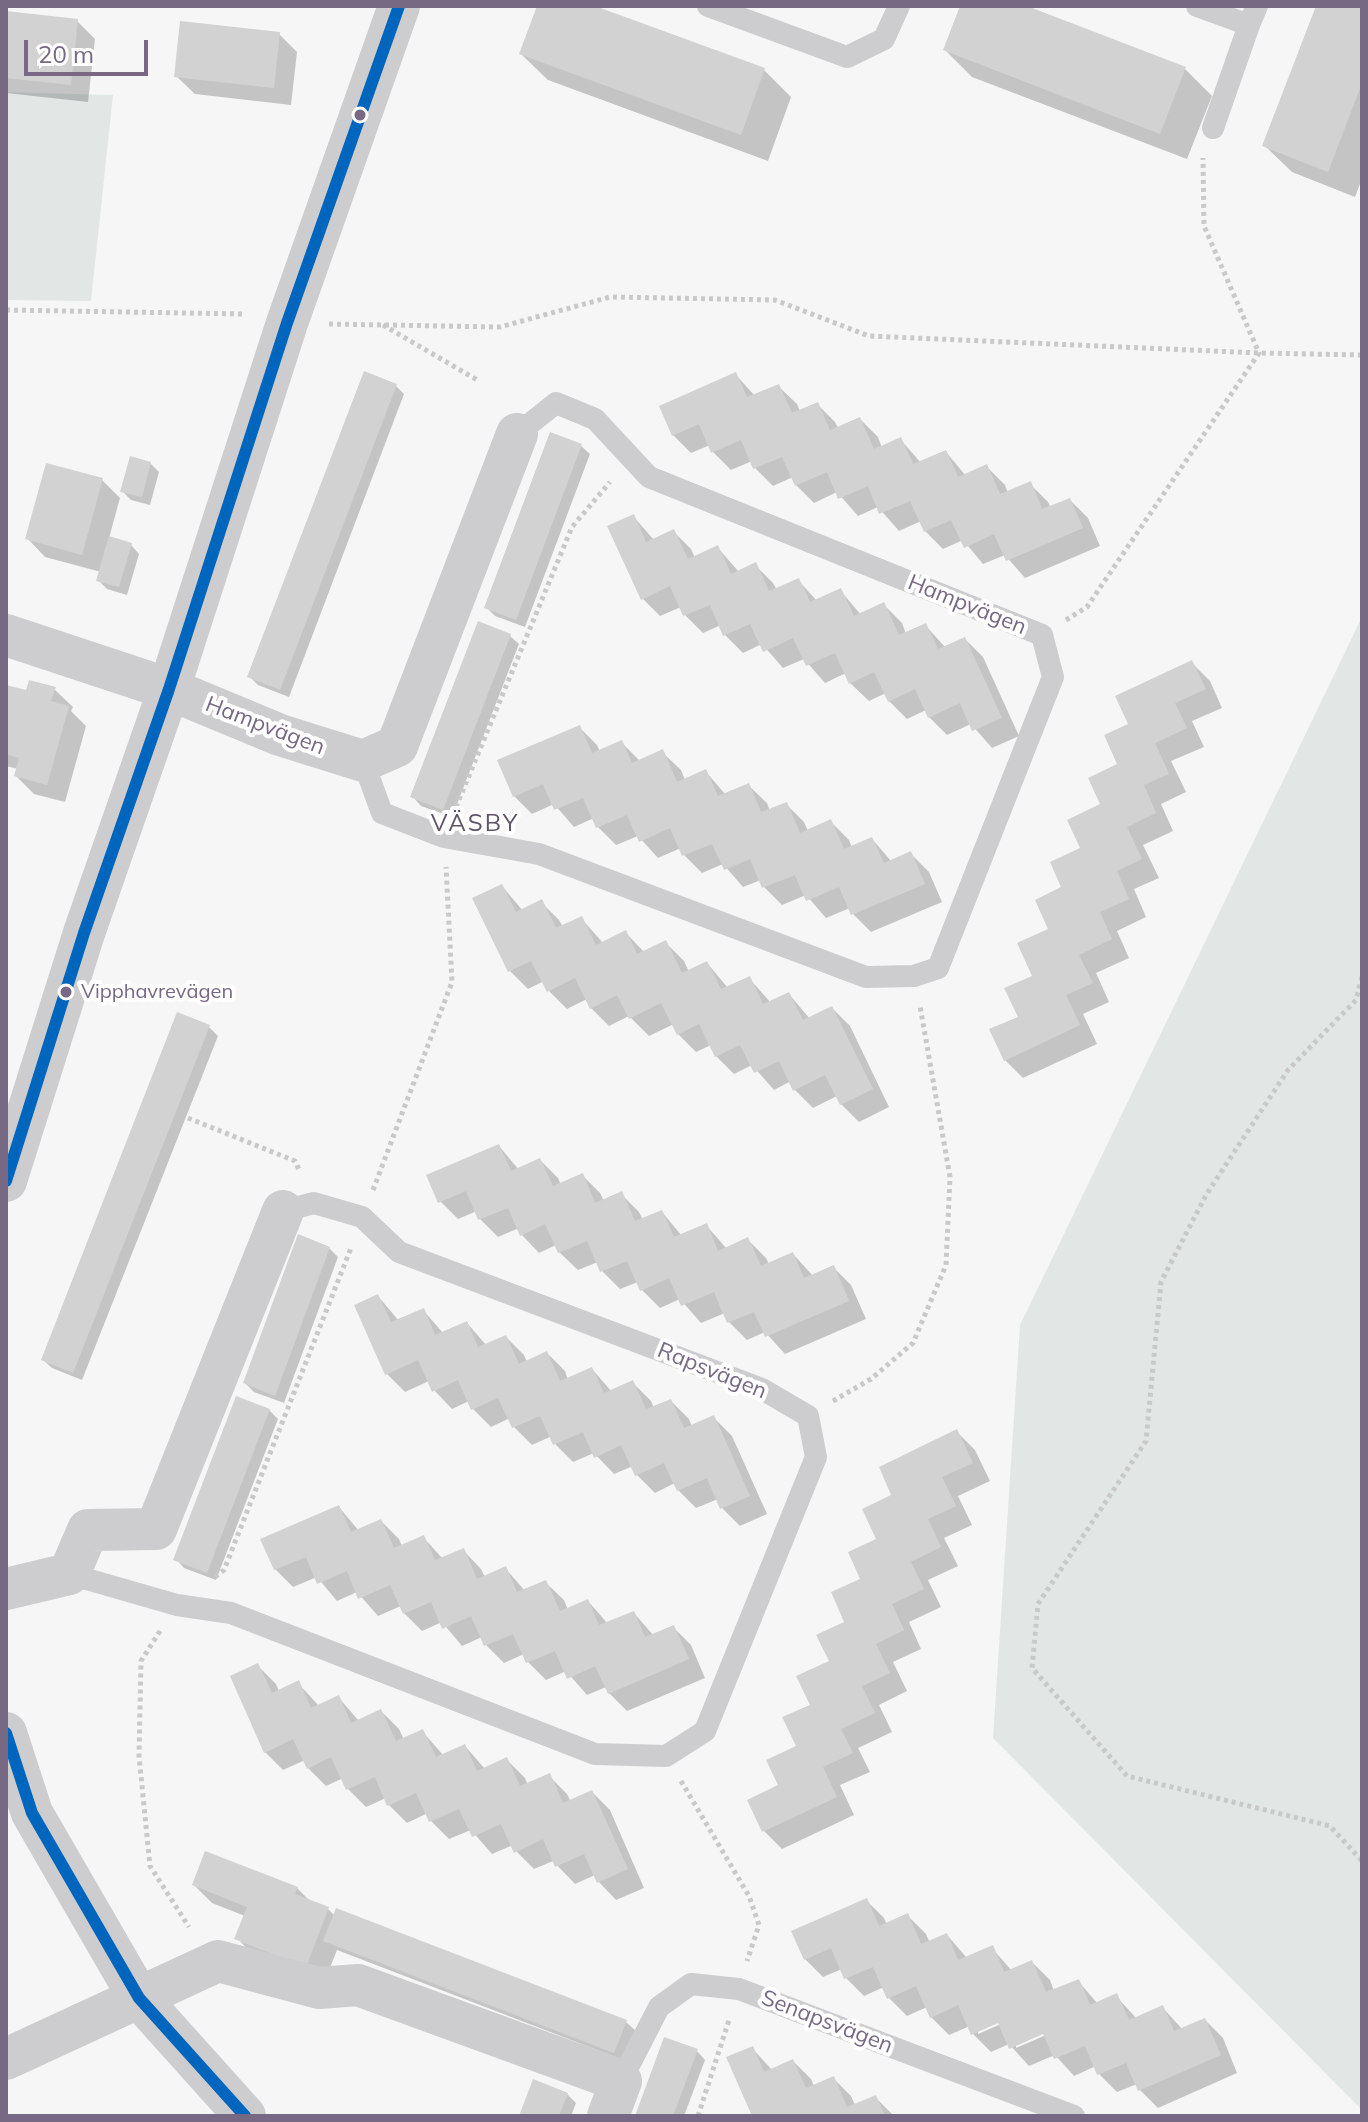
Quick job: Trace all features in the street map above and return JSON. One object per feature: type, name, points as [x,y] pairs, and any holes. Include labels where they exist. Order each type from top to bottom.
[{"type":"street","points":[[7,1172],[84,933],[169,689],[287,323],[399,6]]},
{"type":"street","name":"Hampvägen","points":[[6,635],[169,689],[280,735],[363,761],[397,746],[517,434]]},
{"type":"street","points":[[6,1589],[69,1574],[88,1530],[156,1529],[298,1207]]},
{"type":"street","points":[[6,1733],[32,1813],[139,1998],[245,2116]]},
{"type":"street","name":"Senapsvägen","points":[[6,2059],[218,1961],[319,1988],[358,1985],[614,2098]]},
{"type":"lane","points":[[708,6],[847,57],[884,39],[899,6]]},
{"type":"lane","points":[[1197,6],[1253,16],[1213,128]]},
{"type":"lane","name":"Hampvägen","points":[[517,434],[556,403],[595,419],[649,477],[1042,635],[1053,677],[938,968],[914,976]]},
{"type":"lane","points":[[363,761],[382,813],[444,837],[539,854],[866,977],[914,976]]},
{"type":"lane","name":"Rapsvägen","points":[[298,1207],[362,1217],[399,1252],[762,1389],[808,1416]]},
{"type":"lane","points":[[69,1574],[177,1605],[231,1613],[595,1754],[666,1756],[705,1731],[711,1717],[816,1457],[808,1416]]},
{"type":"lane","name":"Senapsvägen","points":[[614,2098],[659,2007],[691,1984],[739,1989],[1074,2116]]},
{"type":"path","points":[[1213,128],[1203,158],[1204,226],[1259,353]]},
{"type":"path","points":[[6,310],[266,315],[287,323],[500,327],[610,297],[775,300],[869,336],[1362,355]]},
{"type":"path","points":[[383,325],[479,381]]},
{"type":"path","points":[[1042,635],[1087,607],[1259,353]]},
{"type":"path","points":[[808,1416],[871,1379],[913,1343],[946,1265],[950,1177],[914,976]]},
{"type":"path","points":[[1362,977],[1356,1000],[1288,1070],[1206,1195],[1161,1282],[1146,1441],[1038,1604],[1032,1668],[1127,1776],[1330,1826],[1362,1861]]},
{"type":"path","points":[[188,1118],[295,1161],[298,1207]]},
{"type":"path","points":[[666,1756],[749,1896],[759,1925],[698,2116]]},
{"type":"shaded area","points":[[6,92],[113,95],[91,301],[6,300]]},
{"type":"shaded area","points":[[1362,617],[1362,2110],[993,1738],[1020,1325]]},
{"type":"building","points":[[537,6],[595,6],[765,68],[741,135],[519,54]]},
{"type":"building","points":[[960,6],[1027,6],[1186,67],[1160,134],[943,50]]},
{"type":"building","points":[[1316,6],[1362,6],[1362,83],[1328,172],[1262,146]]},
{"type":"building","points":[[6,11],[78,19],[71,85],[6,78]]},
{"type":"building","points":[[180,21],[280,32],[274,88],[174,77]]},
{"type":"building","points":[[364,371],[397,384],[280,690],[247,677]]},
{"type":"building","points":[[736,372],[747,397],[779,384],[792,413],[818,402],[830,430],[860,417],[874,449],[901,437],[913,464],[946,450],[958,477],[987,464],[1000,494],[1031,481],[1042,509],[1070,498],[1083,528],[1006,561],[994,534],[964,548],[951,520],[924,532],[910,501],[879,514],[868,486],[838,499],[827,472],[795,486],[782,457],[753,469],[741,440],[711,453],[699,424],[672,436],[659,406]]},
{"type":"building","points":[[550,432],[582,444],[516,620],[484,608]]},
{"type":"building","points":[[130,456],[151,462],[142,497],[120,492]]},
{"type":"building","points":[[46,463],[103,478],[82,555],[25,539]]},
{"type":"building","points":[[634,514],[646,542],[674,529],[688,559],[718,545],[731,574],[756,562],[769,591],[799,578],[810,602],[841,588],[854,616],[884,602],[899,635],[926,623],[938,649],[965,637],[1002,718],[972,731],[960,703],[928,718],[915,689],[888,702],[874,672],[849,684],[835,653],[806,666],[793,638],[763,652],[750,624],[723,636],[710,605],[683,616],[670,586],[641,600],[607,526]]},
{"type":"building","points":[[109,536],[132,543],[119,587],[96,581]]},
{"type":"building","points":[[478,621],[511,634],[443,810],[410,797]]},
{"type":"building","points":[[1192,660],[1206,689],[1175,703],[1187,728],[1155,743],[1169,774],[1144,785],[1156,813],[1127,827],[1142,859],[1117,871],[1129,899],[1100,912],[1112,939],[1079,955],[1093,983],[1066,995],[1080,1025],[1004,1061],[989,1029],[1018,1017],[1004,988],[1032,976],[1017,943],[1048,929],[1035,900],[1061,887],[1050,862],[1080,848],[1067,820],[1100,804],[1088,778],[1117,764],[1104,735],[1128,724],[1115,696]]},
{"type":"building","points":[[29,680],[56,687],[51,701],[69,706],[47,785],[14,776],[19,758],[6,754],[6,685],[26,690]]},
{"type":"building","points":[[580,725],[592,753],[622,740],[632,763],[663,749],[677,782],[706,769],[718,796],[749,783],[761,812],[787,802],[800,833],[831,819],[844,849],[872,837],[884,863],[911,851],[925,884],[851,915],[839,887],[806,901],[795,875],[762,888],[750,859],[724,870],[712,844],[682,856],[670,828],[639,842],[627,815],[596,828],[583,798],[554,810],[543,784],[513,797],[497,760]]},
{"type":"building","points":[[502,884],[516,912],[542,899],[556,928],[582,916],[596,945],[626,930],[637,954],[666,940],[682,973],[707,961],[721,989],[750,976],[763,1004],[789,992],[803,1020],[832,1006],[873,1089],[840,1105],[825,1075],[793,1091],[779,1061],[754,1073],[740,1045],[715,1057],[699,1024],[677,1035],[661,1003],[629,1019],[617,995],[590,1009],[575,978],[547,992],[531,961],[508,972],[472,898]]},
{"type":"building","points":[[177,1012],[210,1025],[73,1373],[41,1360]]},
{"type":"building","points":[[499,1144],[511,1171],[540,1158],[553,1186],[583,1173],[595,1203],[622,1191],[635,1221],[662,1210],[674,1237],[707,1223],[718,1251],[748,1237],[761,1266],[793,1252],[804,1278],[834,1265],[849,1301],[765,1337],[754,1312],[727,1323],[714,1292],[681,1306],[669,1278],[640,1291],[627,1261],[600,1272],[587,1241],[558,1253],[545,1224],[520,1236],[508,1208],[478,1220],[466,1191],[438,1203],[426,1175]]},
{"type":"building","points":[[298,1234],[330,1247],[275,1396],[243,1383]]},
{"type":"building","points":[[378,1294],[391,1322],[424,1308],[435,1335],[467,1321],[478,1347],[506,1335],[519,1364],[547,1351],[560,1381],[592,1367],[604,1393],[633,1380],[646,1409],[671,1399],[684,1428],[714,1415],[750,1496],[720,1509],[707,1478],[677,1491],[664,1463],[635,1476],[621,1445],[594,1458],[583,1432],[553,1445],[540,1416],[512,1428],[498,1398],[471,1410],[458,1380],[432,1392],[418,1360],[385,1375],[354,1305]]},
{"type":"building","points":[[236,1396],[270,1409],[207,1573],[173,1560]]},
{"type":"building","points":[[957,1429],[973,1463],[942,1477],[956,1506],[928,1519],[941,1547],[911,1562],[924,1589],[892,1604],[904,1630],[876,1644],[890,1673],[862,1686],[875,1713],[841,1729],[853,1753],[823,1767],[837,1797],[762,1832],[747,1800],[778,1785],[766,1760],[796,1746],[782,1717],[810,1705],[796,1676],[829,1661],[816,1635],[844,1622],[831,1592],[860,1579],[848,1552],[876,1539],[862,1509],[891,1495],[879,1467]]},
{"type":"building","points":[[339,1505],[351,1532],[381,1519],[394,1548],[424,1535],[435,1560],[464,1548],[477,1579],[506,1566],[517,1592],[546,1580],[560,1611],[588,1599],[599,1625],[634,1611],[645,1637],[674,1625],[689,1659],[608,1694],[595,1666],[567,1679],[555,1651],[526,1663],[513,1634],[484,1646],[471,1616],[442,1629],[431,1602],[403,1614],[390,1585],[358,1599],[347,1571],[317,1584],[306,1557],[274,1570],[260,1539]]},
{"type":"building","points":[[258,1663],[272,1693],[299,1680],[311,1708],[339,1695],[351,1723],[381,1709],[396,1741],[423,1729],[436,1757],[465,1744],[477,1771],[507,1757],[520,1786],[550,1773],[563,1803],[592,1790],[628,1869],[597,1883],[584,1854],[555,1867],[543,1839],[514,1853],[501,1824],[472,1837],[459,1809],[429,1822],[416,1793],[387,1806],[375,1777],[346,1790],[331,1757],[307,1769],[293,1739],[264,1753],[230,1676]]},
{"type":"building","points":[[205,1851],[298,1887],[295,1894],[329,1907],[306,1967],[234,1939],[247,1907],[192,1885]]},
{"type":"building","points":[[867,1898],[879,1926],[908,1913],[921,1944],[947,1933],[958,1960],[993,1945],[1004,1972],[1032,1960],[1046,1992],[1079,1979],[1090,2005],[1117,1993],[1129,2020],[1163,2005],[1174,2031],[1205,2018],[1221,2055],[1138,2091],[1126,2063],[1097,2075],[1085,2046],[1054,2059],[1043,2034],[1009,2049],[998,2023],[971,2035],[958,2005],[930,2018],[916,1986],[887,1999],[873,1967],[844,1979],[831,1948],[804,1960],[791,1931]]},
{"type":"building","points":[[336,1908],[627,2020],[614,2053],[323,1941]]},
{"type":"building","points":[[664,2037],[698,2049],[673,2116],[635,2116]]},
{"type":"building","points":[[753,2046],[764,2072],[793,2059],[806,2088],[834,2076],[847,2107],[876,2095],[885,2116],[752,2116],[726,2057]]},
{"type":"building","points":[[533,2079],[568,2093],[559,2116],[519,2116]]},
{"type":"transit line","points":[[6,1181],[84,933],[169,689],[287,323],[399,6]]},
{"type":"transit line","points":[[6,1733],[32,1813],[139,1998],[245,2116]]},
{"type":"place","name":"Vipphavrevägen","points":[[66,992]]},
{"type":"district","name":"VÄSBY","points":[[475,824]]}]
